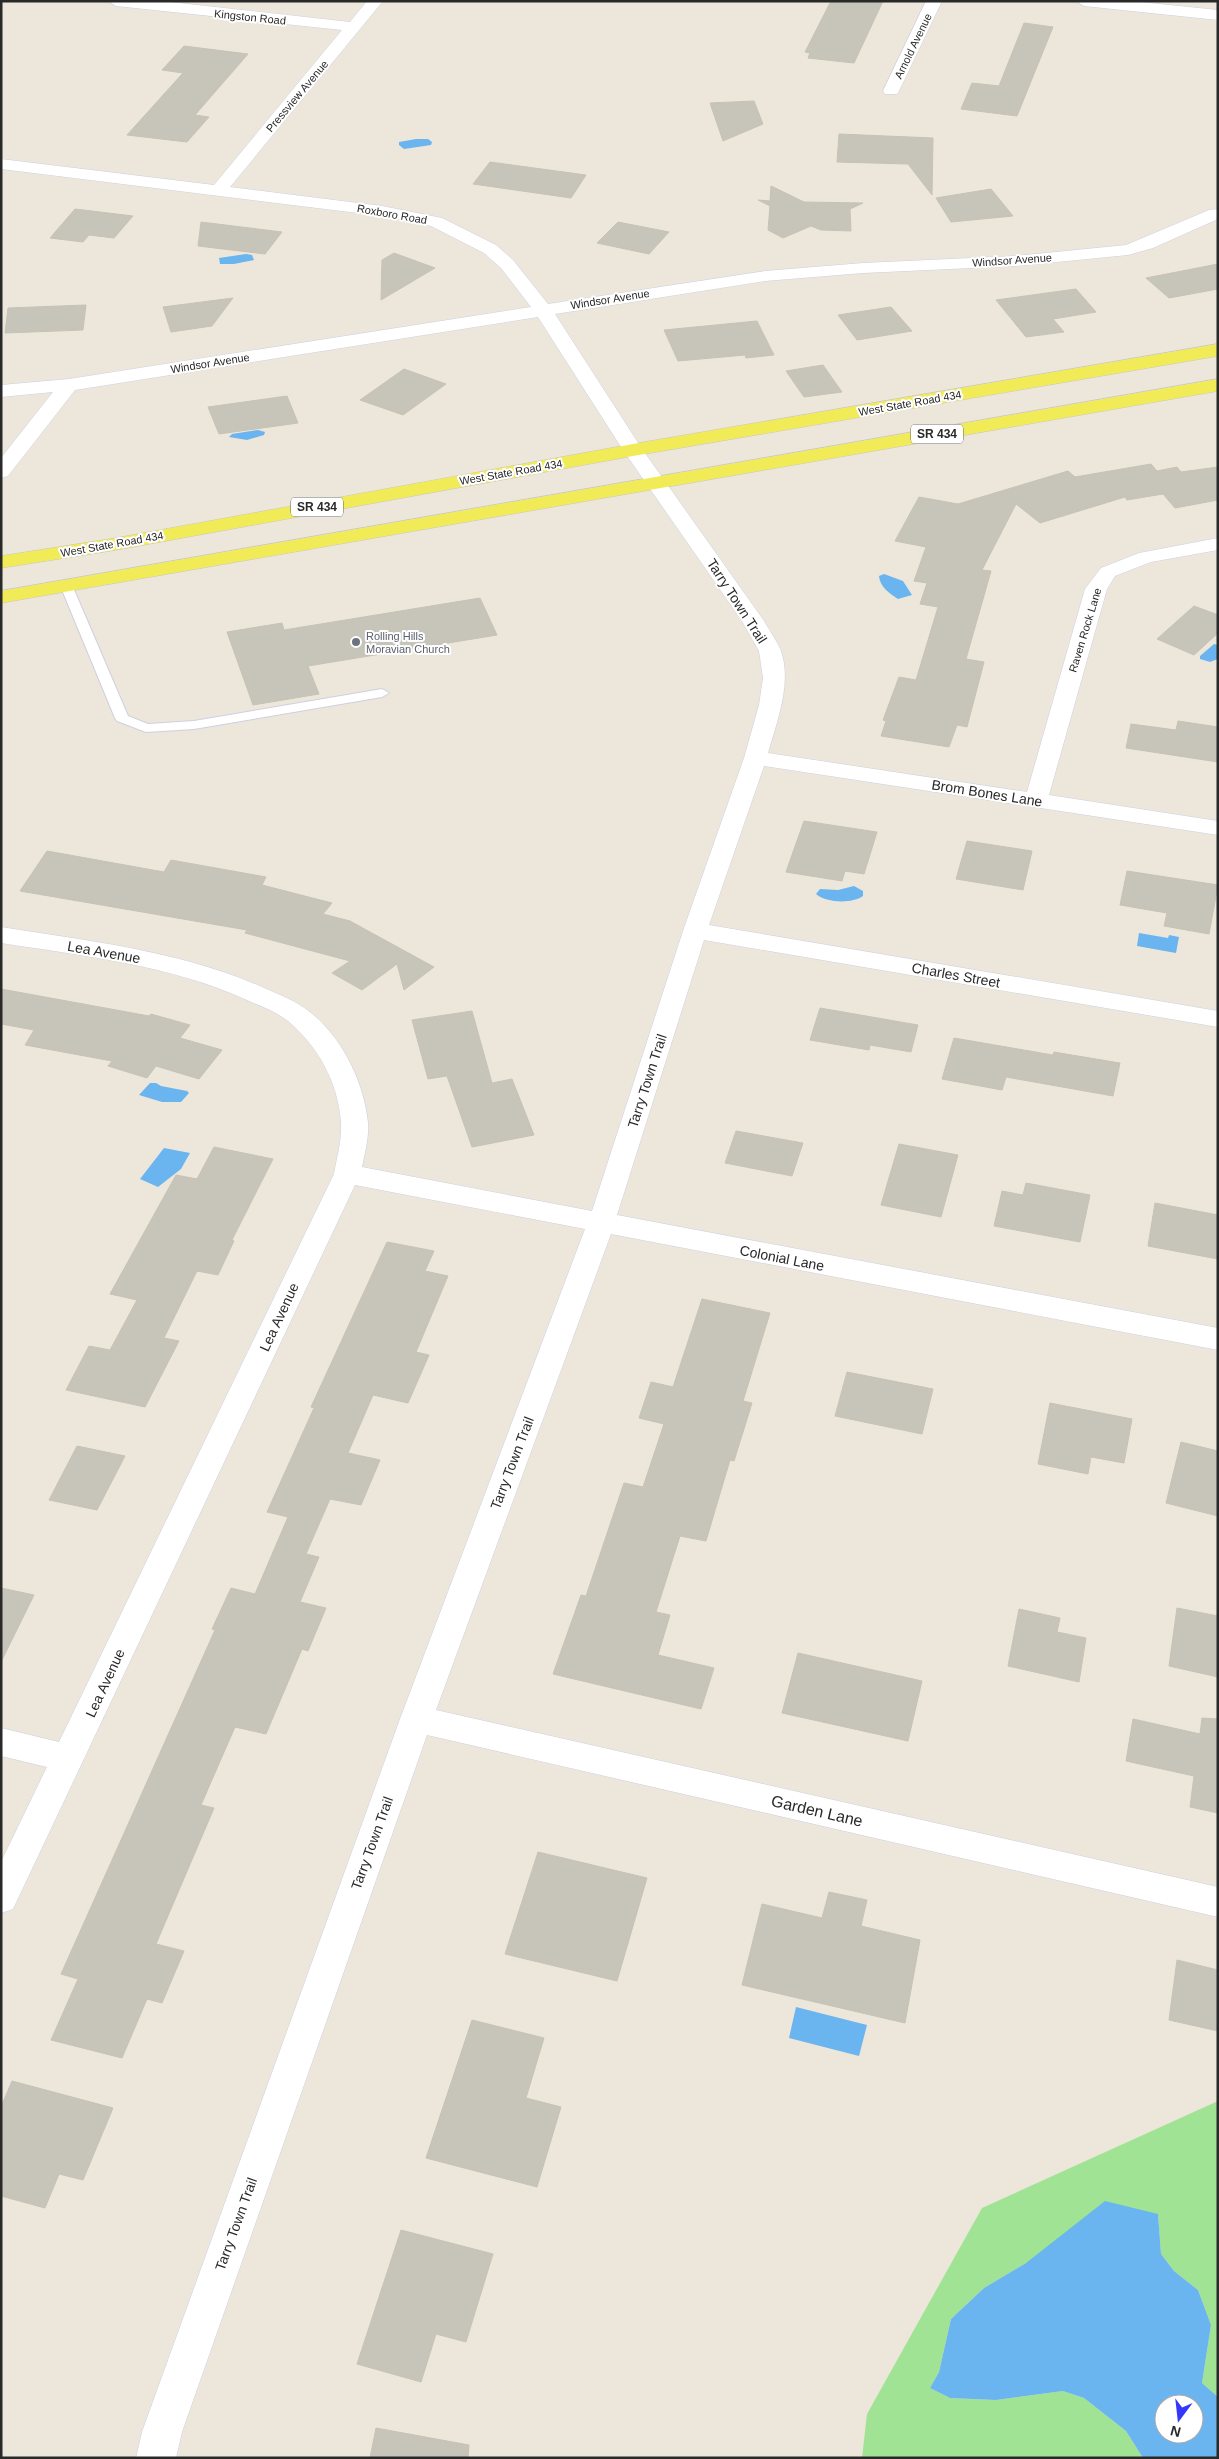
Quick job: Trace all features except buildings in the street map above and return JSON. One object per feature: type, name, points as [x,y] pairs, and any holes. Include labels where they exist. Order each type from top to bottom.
[{"type":"main road","name":"West State Road 434","points":[[1,562],[116,544],[632,450],[1218,350]]},
{"type":"main road","name":"SR 434","points":[[1,596],[1218,384]]},
{"type":"main road","points":[[1,574],[65,563],[116,544]]},
{"type":"street","name":"Kingston Road","points":[[116,1],[354,27]]},
{"type":"street","name":"Pressview Avenue","points":[[219,190],[375,1]]},
{"type":"street","name":"Arnold Avenue","points":[[891,91],[934,1]]},
{"type":"street","points":[[1084,1],[1218,15]]},
{"type":"street","name":"Roxboro Road","points":[[1,164],[382,211],[436,222],[490,249],[507,264],[542,309],[632,450],[657,483]]},
{"type":"street","name":"Windsor Avenue","points":[[1,391],[69,386],[542,309],[765,276],[863,268],[1015,261],[1128,250],[1147,244],[1215,214]]},
{"type":"street","points":[[1,472],[69,386]]},
{"type":"street","name":"Tarry Town Trail","points":[[156,2458],[162,2432],[416,1719],[602,1224],[695,931],[755,758],[774,678],[770,652],[753,621],[657,483]]},
{"type":"street","name":"Raven Rock Lane","points":[[1036,800],[1096,589],[1108,572],[1146,557],[1218,544]]},
{"type":"street","name":"Brom Bones Lane","points":[[755,758],[1218,828]]},
{"type":"street","name":"Charles Street","points":[[695,931],[1218,1019]]},
{"type":"street","name":"Lea Avenue","points":[[1,935],[171,964],[242,987],[296,1014],[324,1043],[342,1073],[352,1106],[354,1140],[347,1174],[1,1898]]},
{"type":"street","name":"Colonial Lane","points":[[347,1174],[602,1224],[1218,1339]]},
{"type":"street","name":"Garden Lane","points":[[416,1719],[1218,1902]]},
{"type":"street","points":[[1,1742],[69,1758]]},
{"type":"lane","points":[[66,585],[122,718],[146,728],[194,724],[382,693]]},
{"type":"green space","points":[[1218,2101],[1218,2397],[1202,2383],[1211,2325],[1198,2290],[1174,2271],[1161,2254],[1158,2215],[1026,2263],[984,2288],[951,2319],[939,2372],[930,2388],[950,2398],[996,2400],[1063,2391],[1084,2398],[1126,2431],[1143,2458],[862,2458],[867,2414],[982,2208]]},
{"type":"water","points":[[428,139],[432,142],[431,145],[404,149],[399,145],[399,142]]},
{"type":"water","points":[[246,254],[252,255],[254,260],[234,264],[220,264],[219,258]]},
{"type":"water","points":[[258,430],[265,432],[264,435],[247,440],[229,437],[232,434]]},
{"type":"water","points":[[884,574],[903,581],[912,595],[898,599],[891,594],[883,587],[880,580],[879,576]]},
{"type":"water","points":[[1214,644],[1218,645],[1218,659],[1210,662],[1200,659],[1200,656]]},
{"type":"water","points":[[854,886],[863,891],[863,896],[858,899],[832,901],[816,894],[820,889],[838,890]]},
{"type":"water","points":[[1139,933],[1168,938],[1169,935],[1179,937],[1176,953],[1137,946]]},
{"type":"water","points":[[150,1083],[189,1093],[181,1102],[162,1102],[139,1095]]},
{"type":"water","points":[[164,1148],[190,1153],[181,1169],[158,1187],[140,1179]]},
{"type":"water","points":[[796,2007],[867,2025],[859,2056],[789,2038]]},
{"type":"water","points":[[1105,2201],[1158,2214],[1161,2254],[1174,2271],[1198,2290],[1211,2325],[1202,2383],[1218,2397],[1218,2458],[1143,2458],[1126,2431],[1084,2398],[1063,2391],[996,2400],[950,2398],[930,2388],[939,2372],[951,2319],[984,2288],[1026,2263]]},
{"type":"place","name":"Rolling Hills Moravian Church","points":[[356,642]]}]
